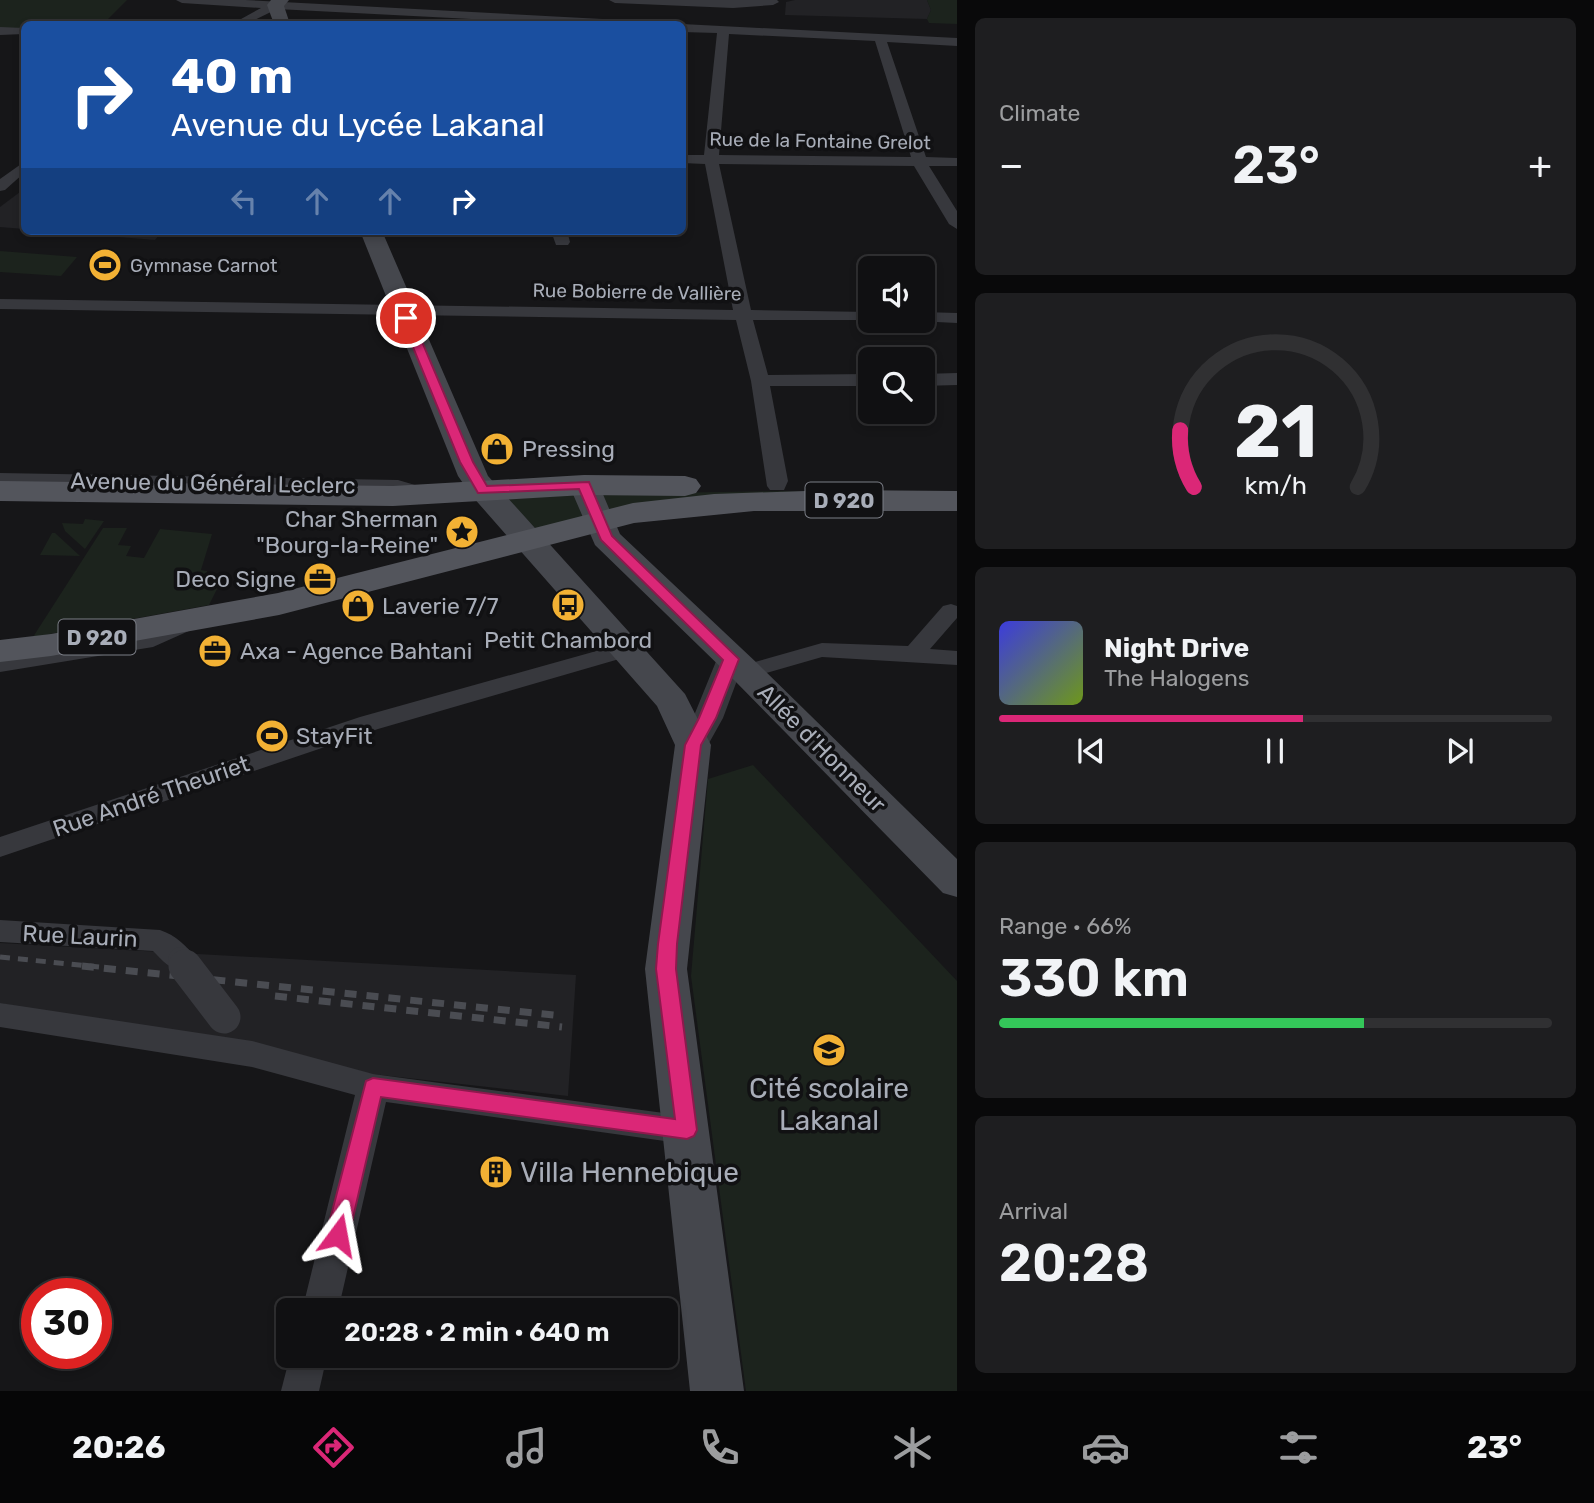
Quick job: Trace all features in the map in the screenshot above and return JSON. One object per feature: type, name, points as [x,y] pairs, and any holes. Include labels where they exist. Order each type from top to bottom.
[{"type":"main road","points":[[278,3],[281,21]]},
{"type":"main road","points":[[373,235],[467,462],[482,490],[673,702],[693,745],[666,969],[717,1391]]},
{"type":"main road","name":"Avenue du Général Leclerc","points":[[0,491],[330,496],[425,494],[584,485],[957,489]]},
{"type":"main road","name":"Allée d'Honneur","points":[[584,485],[606,537],[957,883]]},
{"type":"main road","name":"D 920","points":[[0,651],[51,645],[302,599],[599,522],[660,509],[731,501],[784,499],[957,501]]},
{"type":"street","points":[[182,0],[278,3],[521,21]]},
{"type":"street","points":[[615,0],[733,5],[773,2]]},
{"type":"street","points":[[244,21],[278,3]]},
{"type":"street","points":[[686,28],[957,42]]},
{"type":"street","points":[[723,30],[711,159],[743,315],[760,381],[777,486]]},
{"type":"street","points":[[0,31],[21,32]]},
{"type":"street","points":[[880,38],[919,161],[955,216]]},
{"type":"street","name":"Rue de la Fontaine Grelot","points":[[686,159],[957,162]]},
{"type":"street","points":[[2,183],[21,168]]},
{"type":"street","points":[[2,183],[21,183]]},
{"type":"street","name":"Rue Bobierre de Vallière","points":[[0,304],[858,317]]},
{"type":"street","points":[[935,317],[957,318]]},
{"type":"street","points":[[935,380],[957,379]]},
{"type":"street","points":[[760,381],[858,380]]},
{"type":"street","name":"Avenue du Général Leclerc","points":[[0,479],[398,486],[425,494]]},
{"type":"street","points":[[907,655],[914,653],[951,611]]},
{"type":"street","points":[[0,665],[153,640],[193,620]]},
{"type":"street","name":"Rue André Theuriet","points":[[0,847],[369,723],[625,650]]},
{"type":"street","points":[[693,745],[738,665],[822,650],[957,658]]},
{"type":"street","name":"Rue Laurin","points":[[0,931],[170,950],[252,1055]]},
{"type":"street","points":[[0,1015],[252,1055],[373,1087],[687,1130]]},
{"type":"street","points":[[323,1298],[373,1087]]},
{"type":"street","points":[[300,1391],[306,1368]]},
{"type":"shaded area","points":[[0,0],[127,0],[106,21],[21,21],[21,28],[0,28]]},
{"type":"shaded area","points":[[927,0],[931,10],[927,19],[785,15],[786,2]]},
{"type":"shaded area","points":[[927,0],[957,0],[957,24],[929,23],[927,19],[931,10]]},
{"type":"shaded area","points":[[21,191],[21,229],[0,227],[0,207]]},
{"type":"shaded area","points":[[95,235],[159,235],[155,240]]},
{"type":"shaded area","points":[[0,251],[77,257],[61,276],[0,272]]},
{"type":"shaded area","points":[[823,492],[611,513],[602,494]]},
{"type":"shaded area","points":[[574,495],[584,517],[536,529],[507,499]]},
{"type":"shaded area","points":[[85,519],[104,521],[85,549],[65,531],[62,523],[83,524]]},
{"type":"shaded area","points":[[103,528],[127,528],[118,545],[131,546],[126,556],[144,558],[160,529],[212,534],[201,570],[207,571],[207,575],[224,575],[209,605],[33,637]]},
{"type":"shaded area","points":[[52,533],[55,533],[80,556],[40,555]]},
{"type":"shaded area","name":"Cité scolaire Lakanal","points":[[753,765],[957,981],[957,1391],[746,1391],[691,976],[708,779]]},
{"type":"shaded area","points":[[0,943],[576,975],[568,1096],[354,1072],[0,1003]]},
{"type":"railway","points":[[0,957],[99,967]]},
{"type":"railway","points":[[82,966],[563,1016]]},
{"type":"railway","points":[[275,996],[562,1027]]},
{"type":"place","name":"Gymnase Carnot","points":[[105,265]]},
{"type":"place","name":"Pressing","points":[[497,449]]},
{"type":"place","name":"Char Sherman \"Bourg-la-Reine\"","points":[[462,532]]},
{"type":"place","name":"Deco Signe","points":[[320,579]]},
{"type":"place","name":"Petit Chambord","points":[[568,605]]},
{"type":"place","name":"Laverie 7/7","points":[[358,606]]},
{"type":"place","name":"Axa - Agence Bahtani","points":[[215,651]]},
{"type":"place","name":"StayFit","points":[[272,736]]},
{"type":"place","name":"Cité scolaire Lakanal","points":[[829,1050]]},
{"type":"place","name":"Villa Hennebique","points":[[496,1172]]},
{"type":"route","points":[[338,1235],[373,1087],[687,1130],[666,969],[668,944],[693,745],[708,718],[731,659],[606,537],[584,485],[482,490],[473,476],[406,318]]}]
